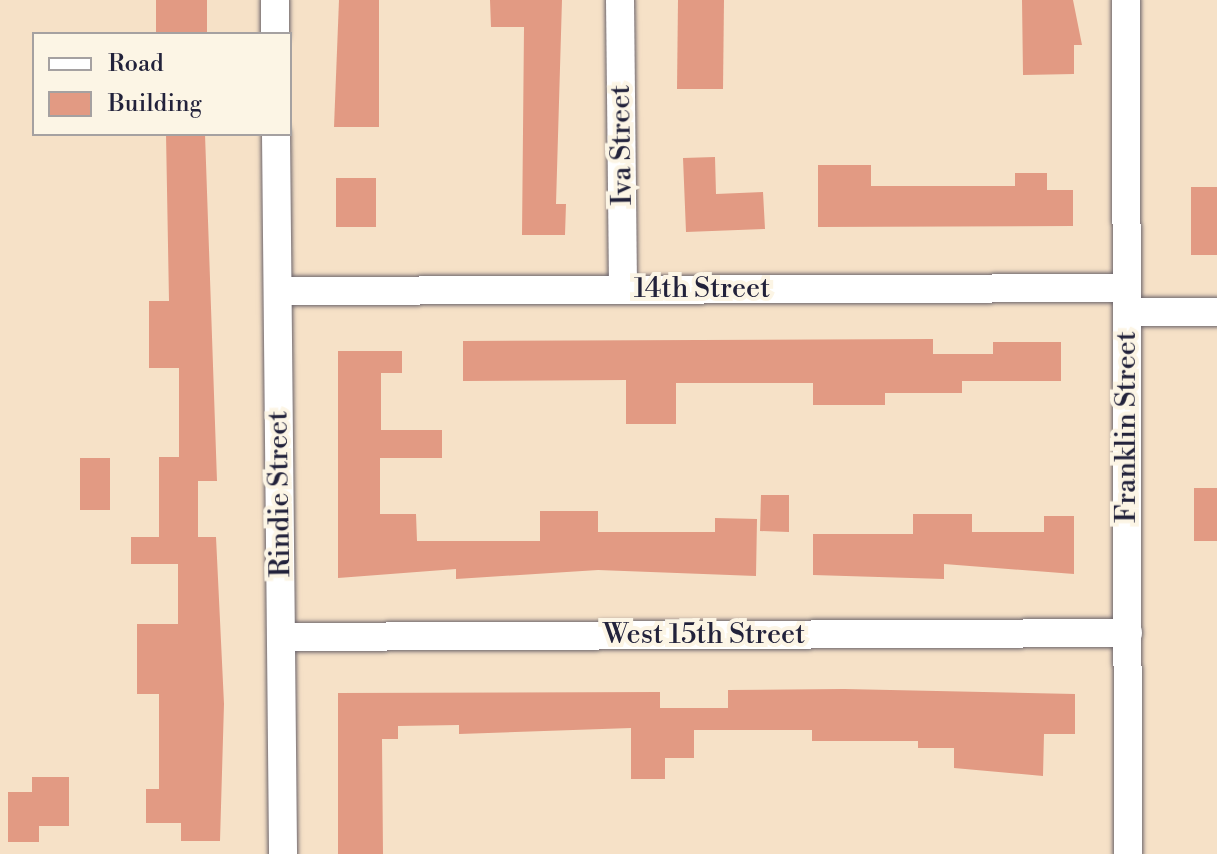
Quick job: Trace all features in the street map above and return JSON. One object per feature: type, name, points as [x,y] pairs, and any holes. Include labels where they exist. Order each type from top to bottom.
[{"type":"street","points":[[275,0],[275,32]]},
{"type":"street","name":"Iva Street","points":[[620,0],[623,289]]},
{"type":"street","name":"Franklin Street","points":[[1126,0],[1128,854]]},
{"type":"street","name":"Rindie Street","points":[[276,136],[283,854]]},
{"type":"street","name":"14th Street","points":[[278,291],[623,289],[1127,300],[1217,312]]},
{"type":"street","name":"West 15th Street","points":[[281,637],[1128,633]]},
{"type":"building","points":[[156,0],[207,0],[207,32],[156,32]]},
{"type":"building","points":[[339,0],[379,0],[379,127],[334,127]]},
{"type":"building","points":[[490,0],[562,0],[556,204],[566,204],[565,235],[522,235],[524,27],[491,27]]},
{"type":"building","points":[[678,0],[724,0],[723,89],[677,89]]},
{"type":"building","points":[[1022,0],[1073,0],[1082,45],[1074,45],[1074,74],[1023,75]]},
{"type":"building","points":[[166,136],[205,136],[217,481],[198,481],[198,537],[216,537],[224,704],[220,841],[181,841],[181,823],[146,823],[146,789],[159,789],[159,694],[137,694],[137,624],[178,624],[178,564],[131,564],[131,537],[159,537],[159,457],[179,457],[179,368],[149,368],[149,301],[169,301]]},
{"type":"building","points":[[715,157],[716,194],[763,192],[765,229],[686,232],[683,158]]},
{"type":"building","points":[[818,165],[871,165],[871,186],[1015,186],[1015,173],[1047,173],[1047,190],[1073,190],[1073,226],[818,227]]},
{"type":"building","points":[[336,178],[376,178],[376,227],[336,227]]},
{"type":"building","points":[[1191,187],[1217,187],[1217,255],[1191,255]]},
{"type":"building","points":[[933,339],[933,354],[993,354],[993,342],[1061,342],[1061,381],[962,381],[962,393],[885,393],[885,405],[813,405],[813,383],[676,383],[676,424],[626,424],[626,380],[463,381],[463,341]]},
{"type":"building","points":[[338,351],[402,351],[402,373],[381,373],[381,430],[442,430],[442,458],[380,458],[380,514],[416,514],[417,541],[540,541],[540,511],[598,511],[598,532],[715,532],[715,518],[757,519],[756,576],[598,570],[456,579],[456,569],[338,578]]},
{"type":"building","points":[[80,458],[110,458],[110,510],[80,510]]},
{"type":"building","points":[[1194,488],[1217,488],[1217,541],[1194,541]]},
{"type":"building","points":[[761,495],[789,495],[789,532],[760,531]]},
{"type":"building","points":[[913,514],[972,514],[972,532],[1044,532],[1044,516],[1074,516],[1074,574],[944,564],[944,579],[813,575],[813,534],[913,534]]},
{"type":"building","points":[[728,690],[1075,694],[1075,734],[1044,734],[1043,776],[954,768],[954,748],[918,748],[918,741],[812,741],[812,730],[694,730],[694,758],[665,758],[665,779],[631,779],[631,728],[459,734],[459,725],[398,726],[398,739],[382,739],[383,854],[338,854],[338,693],[660,692],[660,708],[728,708]]},
{"type":"building","points":[[32,777],[69,777],[69,826],[39,826],[39,842],[8,842],[8,792],[32,792]]}]
